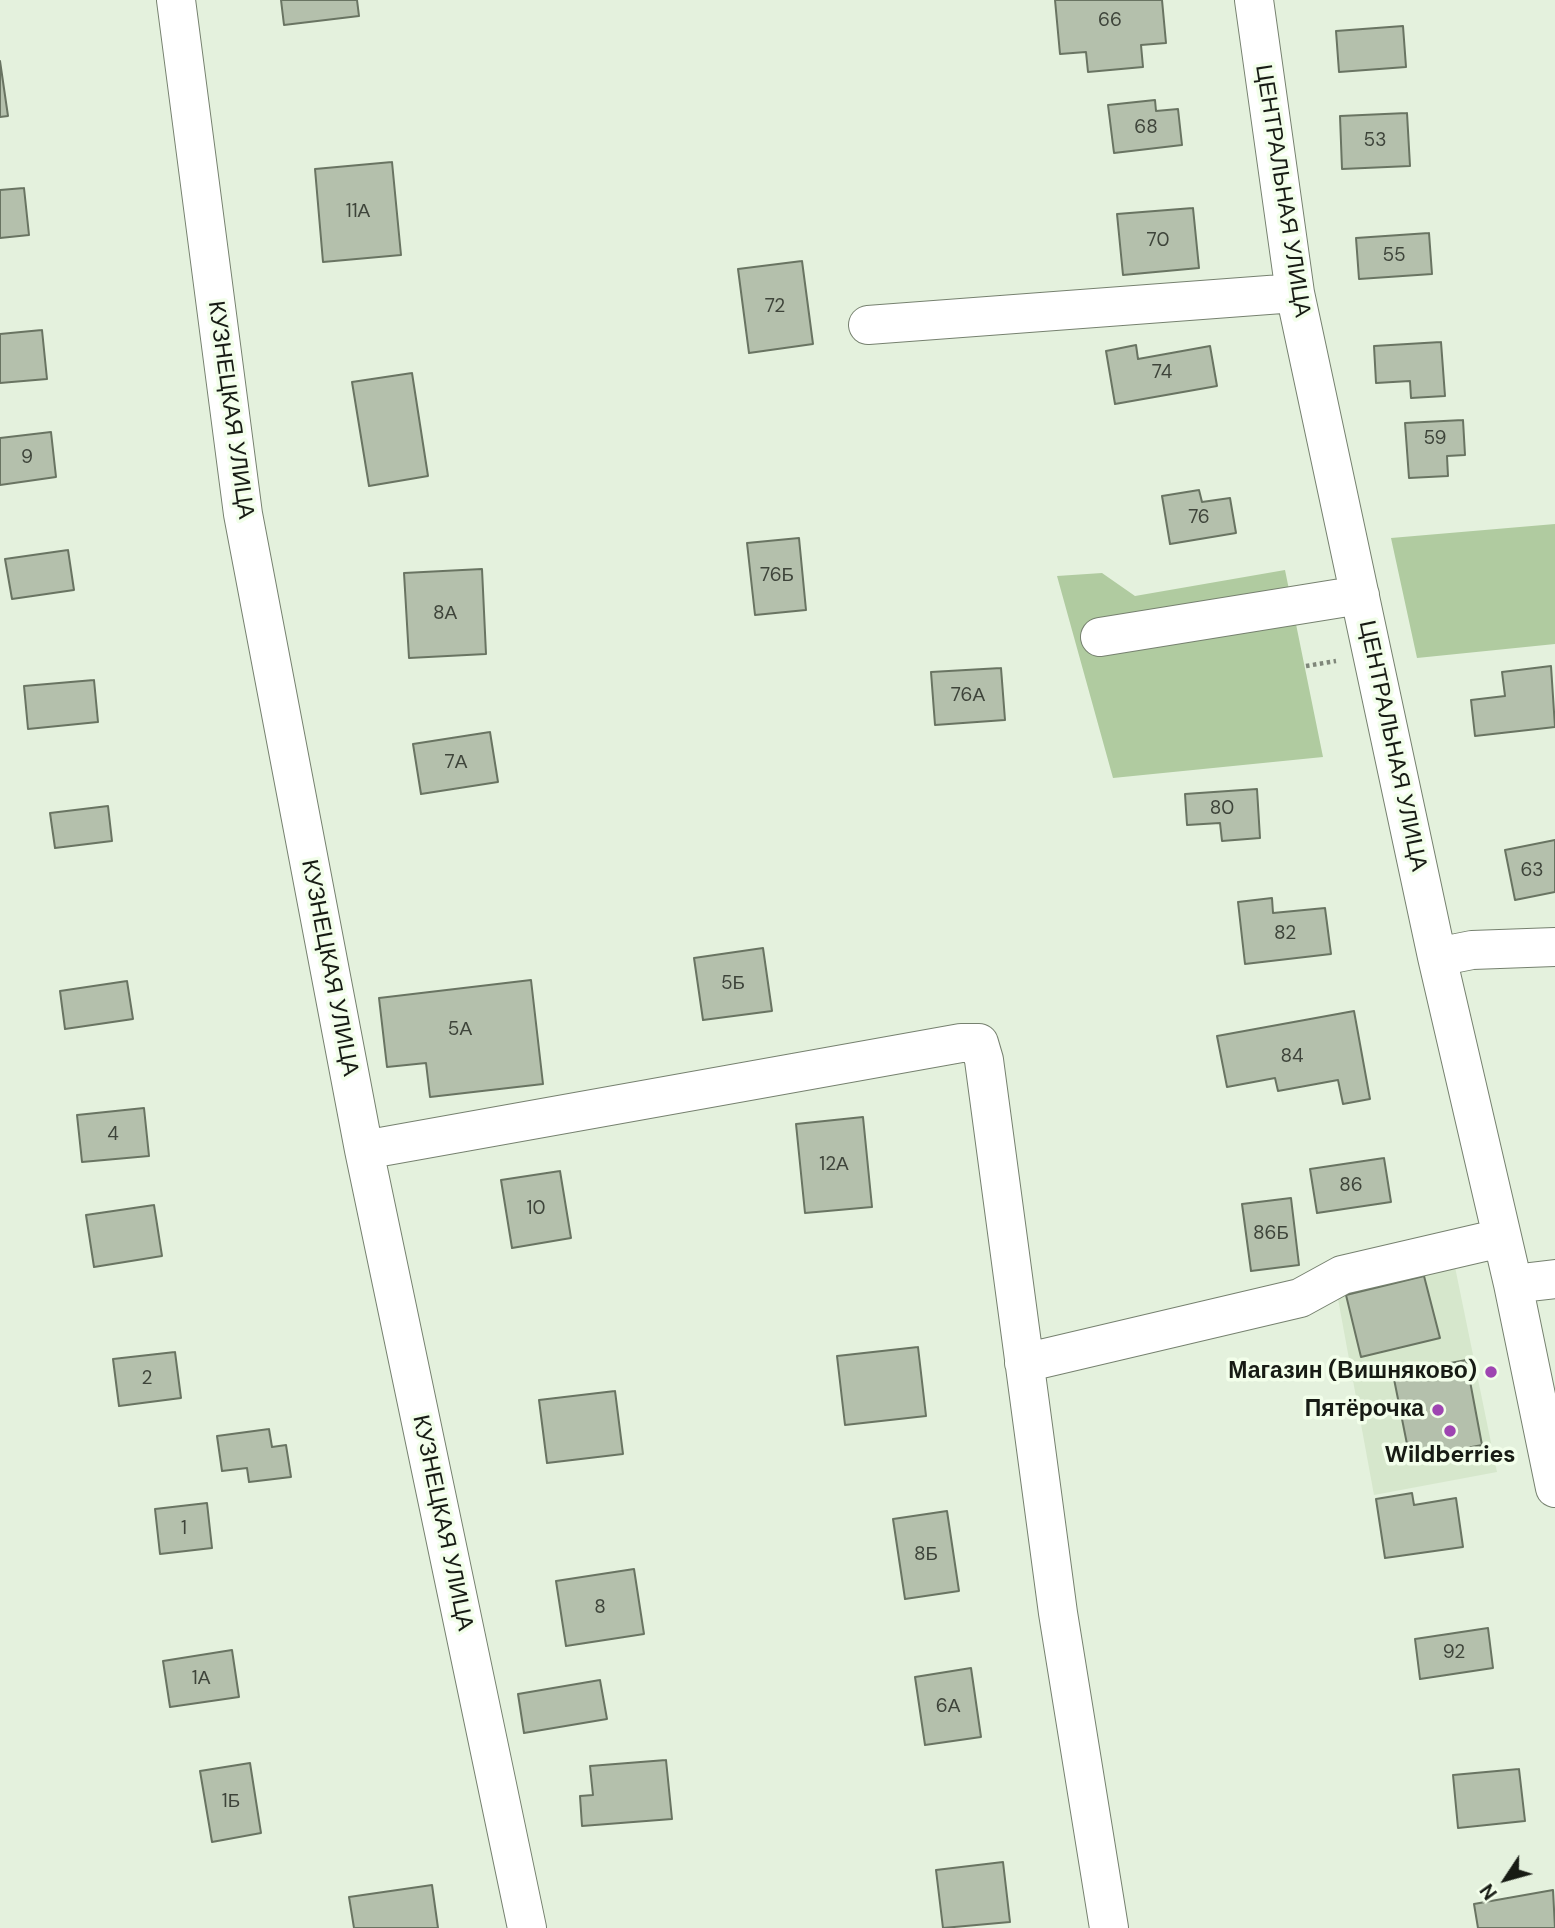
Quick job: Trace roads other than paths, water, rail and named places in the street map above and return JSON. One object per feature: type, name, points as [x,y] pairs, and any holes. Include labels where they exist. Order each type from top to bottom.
[{"type":"street","name":"КУЗНЕЦКАЯ УЛИЦА","points":[[176,0],[243,514],[364,1150],[527,1928]]},
{"type":"street","name":"ЦЕНТРАЛЬНАЯ УЛИЦА","points":[[1254,0],[1295,293],[1437,957],[1513,1284],[1555,1488]]},
{"type":"street","points":[[868,325],[1295,293]]},
{"type":"street","points":[[1100,637],[1360,595]]},
{"type":"street","points":[[1437,957],[1472,950],[1555,947]]},
{"type":"street","points":[[364,1150],[961,1043],[978,1043],[984,1060],[1058,1613],[1109,1928]]},
{"type":"street","points":[[1024,1363],[1300,1298],[1342,1275],[1501,1238]]},
{"type":"street","points":[[1513,1284],[1555,1279]]},
{"type":"place","name":"Магазин (Вишняково)","points":[[1491,1372]]},
{"type":"place","name":"Пятёрочка","points":[[1438,1410]]},
{"type":"place","name":"Wildberries","points":[[1450,1431]]}]
